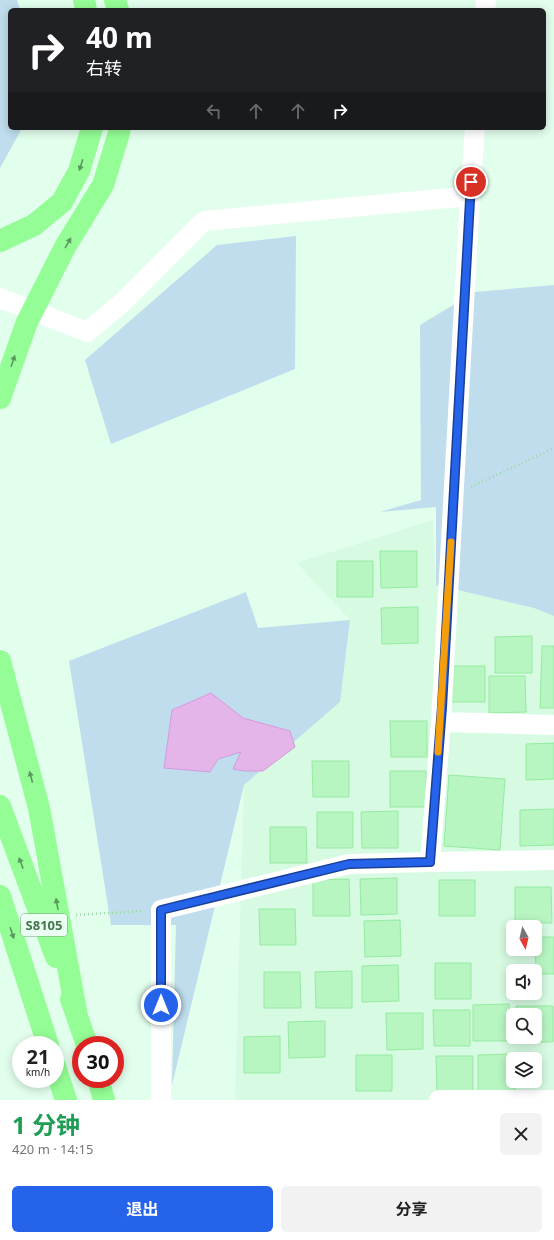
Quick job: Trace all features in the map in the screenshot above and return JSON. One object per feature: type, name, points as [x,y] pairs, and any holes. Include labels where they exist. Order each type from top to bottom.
[{"type":"highway","points":[[0,241],[34,225],[62,202],[79,171],[91,130]]},
{"type":"highway","points":[[0,398],[27,322],[66,247],[103,185],[119,130]]},
{"type":"highway","points":[[0,661],[39,808],[76,1011]]},
{"type":"highway","name":"S8105","points":[[0,806],[84,1036]]},
{"type":"highway","name":"S8105","points":[[0,896],[45,1036]]},
{"type":"highway","points":[[62,1088],[66,1100]]},
{"type":"highway","points":[[101,1088],[104,1100]]},
{"type":"street","points":[[430,862],[441,722],[475,130]]},
{"type":"street","points":[[0,298],[87,332],[123,302],[204,221],[470,196]]},
{"type":"street","points":[[441,722],[554,726]]},
{"type":"street","points":[[161,1100],[161,910],[349,864],[554,860]]},
{"type":"street","points":[[439,1100],[554,1100]]},
{"type":"path","points":[[453,496],[554,448]]},
{"type":"path","points":[[69,915],[161,910]]},
{"type":"shaded area","points":[[0,0],[17,0],[19,8],[8,8],[8,130],[21,130],[0,168]]},
{"type":"shaded area","points":[[296,236],[295,369],[111,444],[85,360],[217,245]]},
{"type":"shaded area","points":[[554,285],[554,616],[534,608],[436,585],[436,507],[380,512],[421,500],[420,325],[475,292]]},
{"type":"shaded area","points":[[433,520],[436,585],[534,608],[554,616],[554,1100],[235,1100],[244,785],[340,702],[350,620],[297,563]]},
{"type":"shaded area","points":[[246,592],[258,628],[350,620],[340,702],[244,785],[172,1085],[176,925],[111,925],[69,661]]},
{"type":"shaded area","points":[[211,693],[243,718],[290,731],[295,747],[263,771],[233,769],[241,752],[218,759],[210,772],[164,768],[172,710]]},
{"type":"building","points":[[380,551],[417,551],[417,587],[381,588]]},
{"type":"building","points":[[337,561],[373,561],[373,597],[337,597]]},
{"type":"building","points":[[418,607],[418,643],[382,644],[381,608]]},
{"type":"building","points":[[532,636],[532,673],[495,673],[495,637]]},
{"type":"building","points":[[542,646],[554,646],[554,708],[540,708]]},
{"type":"building","points":[[448,666],[485,666],[485,702],[449,702]]},
{"type":"building","points":[[489,676],[525,676],[526,712],[489,713]]},
{"type":"building","points":[[390,721],[427,721],[427,757],[391,757]]},
{"type":"building","points":[[554,743],[554,779],[526,780],[526,744]]},
{"type":"building","points":[[312,761],[349,761],[349,797],[313,797]]},
{"type":"building","points":[[390,771],[426,771],[427,807],[390,807]]},
{"type":"building","points":[[449,775],[505,779],[500,850],[444,846]]},
{"type":"building","points":[[554,809],[554,845],[520,846],[520,810]]},
{"type":"building","points":[[398,811],[398,848],[362,848],[361,812]]},
{"type":"building","points":[[317,812],[353,812],[353,848],[317,848]]},
{"type":"building","points":[[270,827],[306,827],[307,863],[270,863]]},
{"type":"building","points":[[397,878],[397,914],[361,915],[360,879]]},
{"type":"building","points":[[349,879],[350,916],[313,916],[313,880]]},
{"type":"building","points":[[439,880],[475,880],[475,916],[439,916]]},
{"type":"building","points":[[515,887],[551,887],[552,923],[542,923],[542,920],[515,920]]},
{"type":"building","points":[[259,909],[295,909],[296,945],[260,945]]},
{"type":"building","points":[[400,920],[401,956],[365,957],[364,921]]},
{"type":"building","points":[[542,937],[554,937],[554,974],[542,974],[542,964],[536,964],[536,956],[542,956]]},
{"type":"building","points":[[435,963],[471,963],[471,999],[435,999]]},
{"type":"building","points":[[398,965],[399,1001],[362,1002],[362,966]]},
{"type":"building","points":[[352,971],[352,1008],[316,1008],[315,972]]},
{"type":"building","points":[[264,972],[300,972],[301,1008],[264,1008]]},
{"type":"building","points":[[509,1004],[509,1008],[506,1008],[506,1041],[473,1041],[473,1005]]},
{"type":"building","points":[[516,1006],[553,1006],[553,1042],[542,1042],[542,1008],[516,1008]]},
{"type":"building","points":[[433,1010],[470,1010],[470,1046],[434,1046]]},
{"type":"building","points":[[386,1013],[423,1013],[423,1049],[387,1050]]},
{"type":"building","points":[[325,1021],[325,1057],[289,1058],[288,1022]]},
{"type":"building","points":[[280,1036],[280,1073],[244,1073],[244,1037]]},
{"type":"building","points":[[506,1054],[506,1088],[515,1088],[515,1091],[478,1091],[478,1055]]},
{"type":"building","points":[[356,1055],[392,1055],[392,1091],[356,1091]]},
{"type":"building","points":[[436,1056],[473,1056],[473,1092],[437,1092]]},
{"type":"slow traffic","points":[[438,752],[442,707],[451,542]]},
{"type":"route","points":[[161,1005],[161,910],[349,864],[430,862],[442,707],[471,182]]}]
